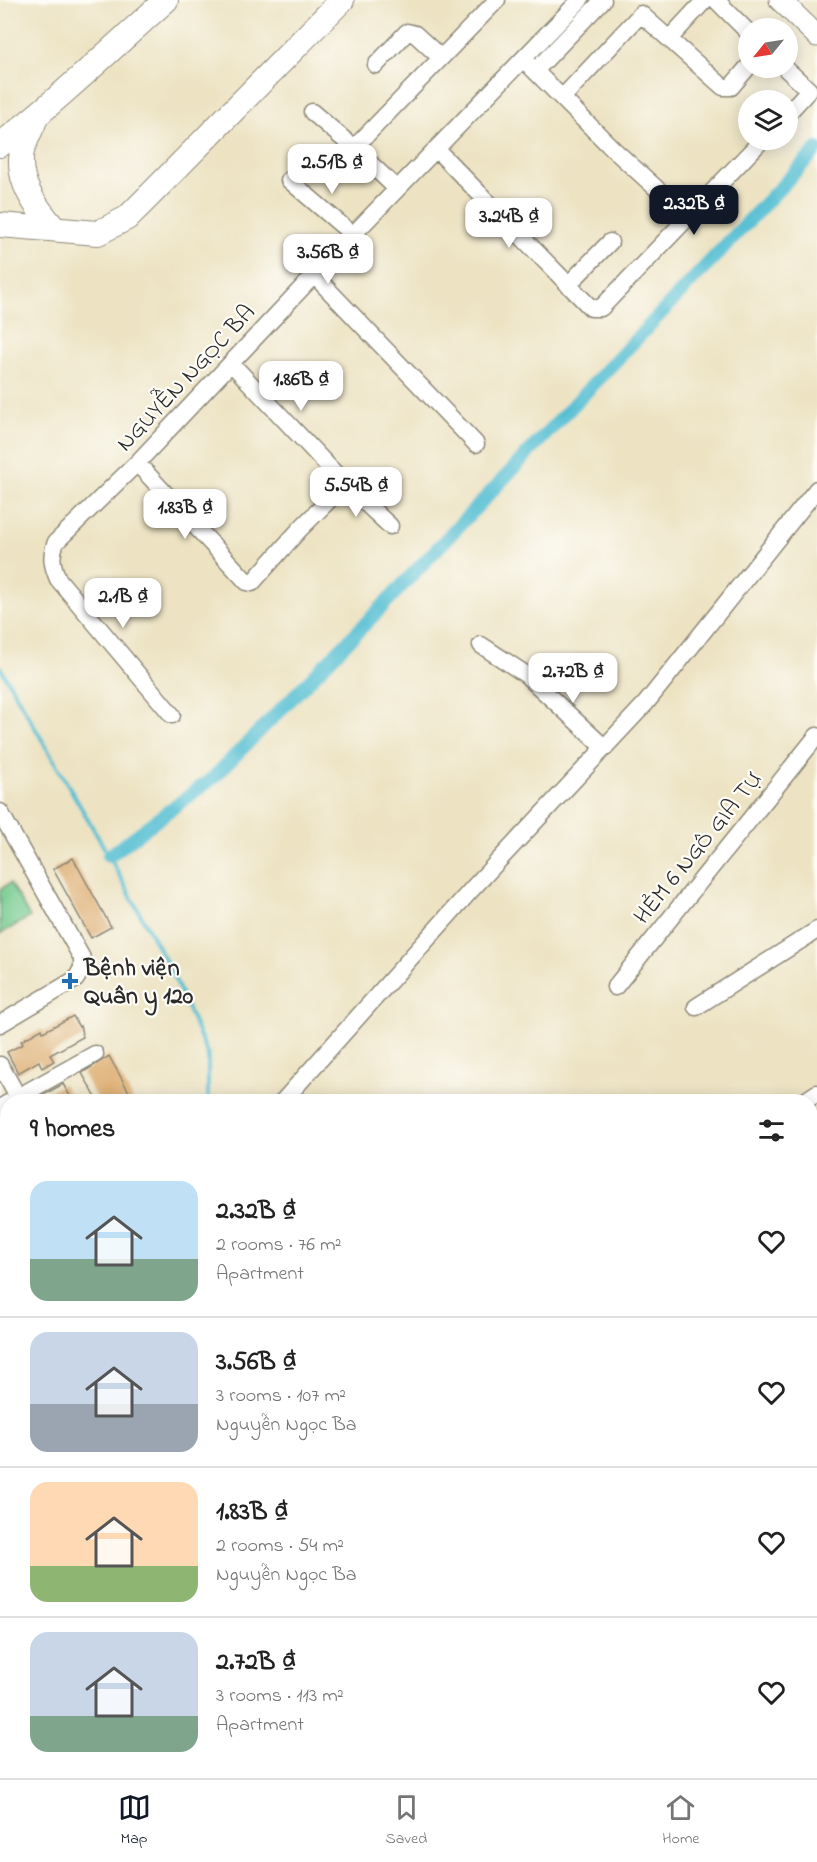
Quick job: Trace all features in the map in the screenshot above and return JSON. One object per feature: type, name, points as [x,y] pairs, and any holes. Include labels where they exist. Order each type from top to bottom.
[{"type":"highway","points":[[0,145],[36,118],[166,0]]},
{"type":"highway","points":[[0,225],[98,233],[128,218],[342,0]]},
{"type":"highway","points":[[36,118],[23,150],[21,165],[24,182],[30,194],[54,228]]},
{"type":"highway","points":[[0,130],[36,118]]},
{"type":"main road","points":[[780,0],[817,36]]},
{"type":"street","points":[[354,148],[497,0]]},
{"type":"street","name":"NGUYỄN NGỌC BA","points":[[172,715],[58,579],[52,566],[51,553],[56,542],[137,463],[314,275],[580,0]]},
{"type":"street","points":[[535,71],[603,0]]},
{"type":"street","points":[[669,39],[705,0]]},
{"type":"street","points":[[716,0],[738,22]]},
{"type":"street","points":[[562,98],[638,15],[643,16],[726,88],[731,87],[739,78]]},
{"type":"street","points":[[376,65],[407,32],[416,34],[440,57]]},
{"type":"street","points":[[522,59],[613,149],[688,217]]},
{"type":"street","points":[[796,78],[809,90],[798,102]]},
{"type":"street","points":[[312,112],[397,189]]},
{"type":"street","points":[[436,149],[591,308],[601,308],[752,150]]},
{"type":"street","points":[[289,180],[353,235]]},
{"type":"street","points":[[568,285],[610,242]]},
{"type":"street","points":[[314,275],[476,444]]},
{"type":"street","points":[[231,363],[345,484],[390,525]]},
{"type":"street","points":[[137,463],[248,582],[252,583],[300,529],[345,484]]},
{"type":"street","points":[[288,1094],[600,744],[667,679],[817,489]]},
{"type":"street","points":[[481,645],[525,674],[600,744]]},
{"type":"street","points":[[538,694],[582,737],[600,744]]},
{"type":"street","name":"HẺM 6 NGÔ GIA TỰ","points":[[615,987],[817,736]]},
{"type":"street","points":[[0,812],[82,958],[82,969],[76,979],[0,1024]]},
{"type":"street","points":[[696,1007],[817,930]]},
{"type":"street","points":[[24,1094],[94,1054]]},
{"type":"street","points":[[0,1065],[10,1094]]},
{"type":"green space","points":[[10,883],[30,917],[0,934],[0,889]]},
{"type":"building","points":[[73,858],[111,927],[91,938],[53,869]]},
{"type":"building","points":[[73,1016],[80,1026],[83,1037],[50,1055],[54,1061],[42,1068],[39,1061],[18,1073],[7,1052],[23,1044],[21,1041],[42,1029],[43,1032]]},
{"type":"building","points":[[109,1056],[130,1094],[94,1094],[82,1073]]},
{"type":"building","points":[[63,1084],[69,1094],[45,1094]]},
{"type":"waterway","points":[[109,856],[214,777],[375,614],[817,149]]},
{"type":"waterway","points":[[0,667],[109,856],[173,975],[208,1055],[208,1094]]},
{"type":"place","name":"Bệnh viện Quân y 120","points":[[70,981]]}]
